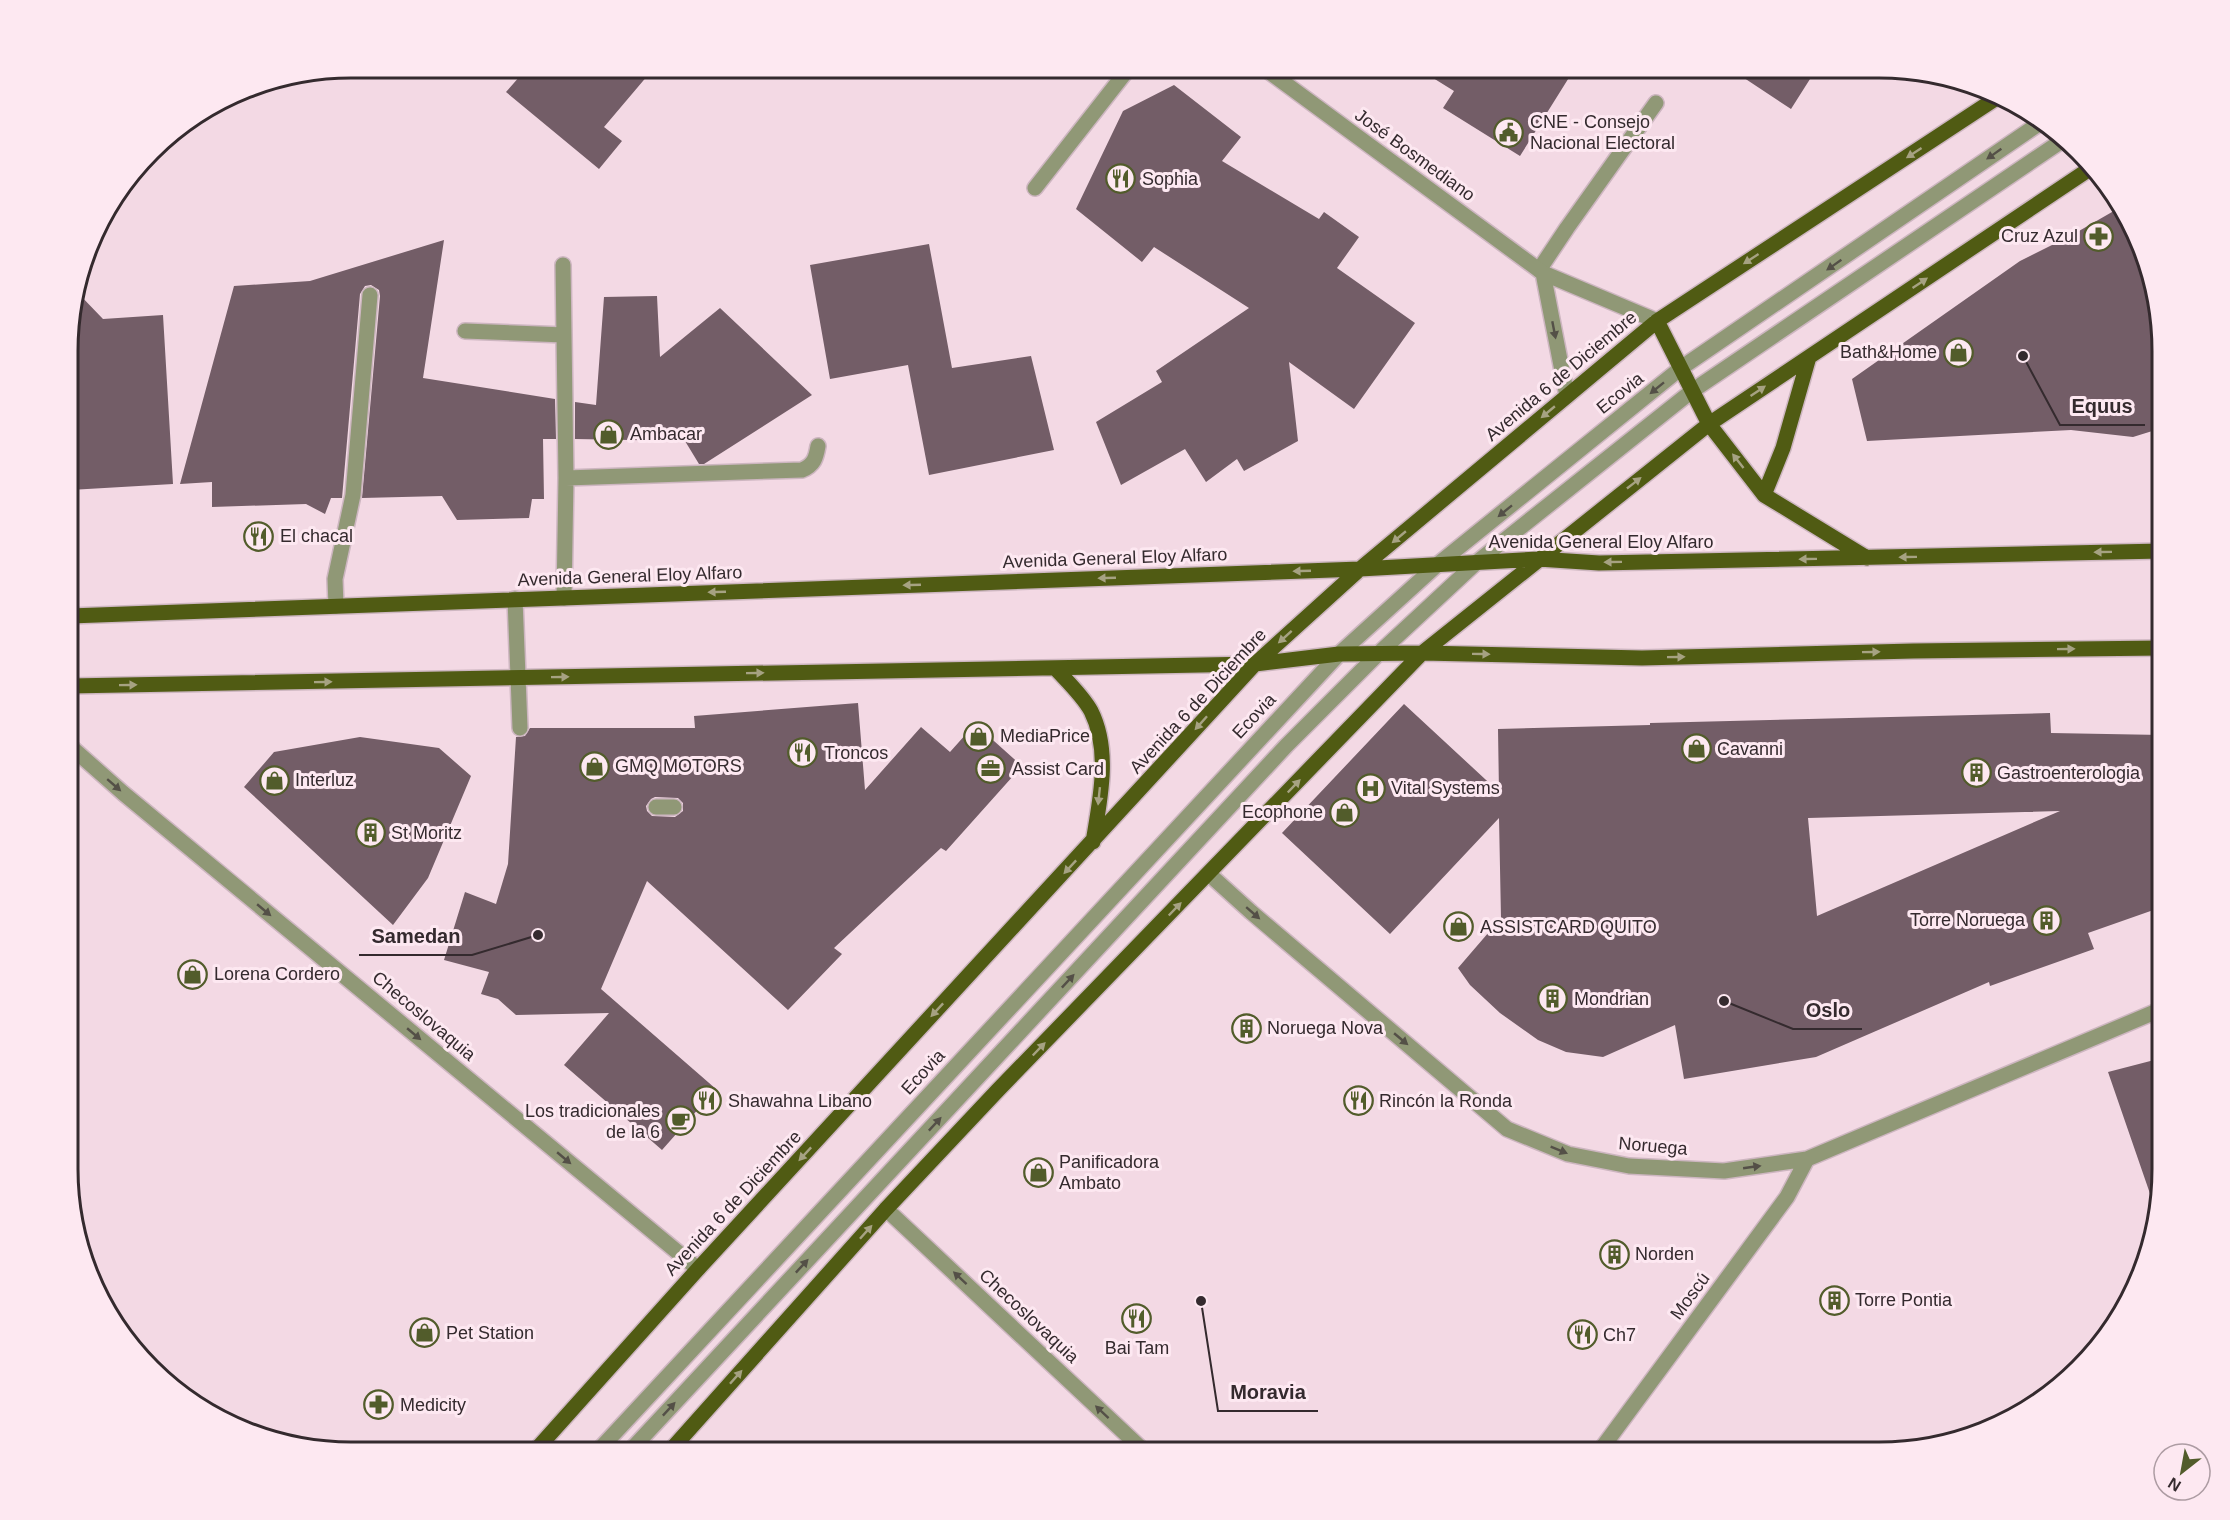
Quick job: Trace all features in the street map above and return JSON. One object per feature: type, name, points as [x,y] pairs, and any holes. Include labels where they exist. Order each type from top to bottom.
[{"type":"main road","name":"Avenida 6 de Diciembre","points":[[543,1442],[698,1269],[1255,664],[1360,569],[1657,321],[1991,102]]},
{"type":"main road","points":[[678,1442],[886,1209],[998,1090],[1422,653],[1709,424],[2085,172]]},
{"type":"main road","points":[[1657,321],[1709,424],[1764,495],[1867,558]]},
{"type":"main road","points":[[1764,495],[1783,448],[1809,357]]},
{"type":"main road","name":"Avenida General Eloy Alfaro","points":[[78,616],[1360,569],[1538,559],[1606,562],[2152,551]]},
{"type":"main road","points":[[78,686],[1255,664],[1339,654],[1422,653],[1642,658],[2152,648]]},
{"type":"main road","points":[[1055,668],[1090,710],[1096,726],[1102,757],[1093,842]]},
{"type":"street","points":[[1035,188],[1121,78]]},
{"type":"street","name":"José Bosmediano","points":[[1278,78],[1541,272],[1657,321]]},
{"type":"street","points":[[1567,396],[1541,272],[1567,228],[1656,103]]},
{"type":"street","name":"Ecovia","points":[[606,1442],[1339,654],[1437,565],[1681,368],[2035,127]]},
{"type":"street","points":[[638,1442],[1286,746],[1378,654],[1477,562],[1692,391],[2057,144]]},
{"type":"street","points":[[562,265],[566,478],[564,598]]},
{"type":"street","points":[[336,606],[335,579],[353,495],[370,295]]},
{"type":"street","points":[[465,331],[564,335]]},
{"type":"street","points":[[566,478],[802,470],[811,466],[818,446]]},
{"type":"street","points":[[515,599],[520,728]]},
{"type":"street","name":"Checoslovaquia","points":[[78,753],[123,793],[698,1269]]},
{"type":"street","points":[[656,807],[674,807]]},
{"type":"street","name":"Noruega","points":[[1209,873],[1251,912],[1507,1129],[1568,1154],[1629,1166],[1724,1171],[1807,1159],[2152,1013]]},
{"type":"street","name":"Moscú","points":[[1606,1442],[1787,1197],[1807,1159]]},
{"type":"street","name":"Checoslovaquia","points":[[886,1209],[1134,1442]]},
{"type":"building","points":[[518,78],[646,78],[604,127],[622,141],[599,169],[506,92]]},
{"type":"building","name":"CNE - Consejo Nacional Electoral","points":[[1433,78],[1569,78],[1520,156],[1443,108],[1454,91]]},
{"type":"building","points":[[1744,78],[1811,78],[1791,109]]},
{"type":"building","points":[[1174,85],[1241,137],[1222,161],[1319,219],[1324,212],[1359,237],[1337,268],[1415,323],[1354,409],[1289,362],[1298,441],[1244,471],[1237,459],[1206,482],[1185,449],[1121,485],[1096,422],[1162,382],[1156,371],[1249,308],[1154,247],[1142,262],[1076,209],[1123,111]]},
{"type":"building","points":[[2113,211],[2138,263],[2150,315],[2152,431],[2133,437],[2071,430],[1867,441],[1852,379],[2020,261]]},
{"type":"building","points":[[444,240],[423,378],[555,399],[556,439],[543,439],[544,499],[532,499],[529,518],[457,520],[442,496],[362,498],[380,296],[379,290],[371,285],[365,286],[360,294],[342,498],[331,498],[325,514],[306,504],[212,507],[212,482],[180,484],[234,286],[310,281]]},
{"type":"building","points":[[929,244],[952,368],[1031,356],[1054,450],[929,475],[908,365],[830,379],[810,265]]},
{"type":"building","points":[[657,296],[660,357],[720,308],[812,395],[704,464],[699,464],[685,441],[575,439],[575,402],[596,405],[604,297]]},
{"type":"building","points":[[83,298],[103,319],[163,315],[173,484],[78,490],[78,351]]},
{"type":"building","points":[[858,703],[865,790],[921,727],[950,752],[975,724],[1022,766],[946,851],[941,848],[834,948],[842,954],[788,1010],[647,881],[601,989],[716,1089],[662,1150],[564,1065],[609,1013],[516,1015],[498,999],[481,994],[489,972],[444,960],[465,892],[496,904],[508,864],[516,737],[525,736],[530,728],[695,728],[694,716]],"holes":[[[655,797],[678,798],[683,803],[683,811],[675,817],[652,816],[647,811],[646,806]]]},
{"type":"building","points":[[1404,704],[1499,792],[1498,729],[2050,713],[2051,733],[2152,735],[2152,911],[2088,933],[2094,949],[1990,986],[1989,982],[1816,1057],[1684,1079],[1675,1025],[1603,1057],[1566,1052],[1538,1040],[1500,1013],[1470,985],[1458,968],[1501,918],[1499,818],[1390,934],[1282,833]],"holes":[[[2060,811],[1817,916],[1808,818]]]},
{"type":"building","name":"St Moritz","points":[[360,737],[439,748],[471,776],[428,878],[393,925],[244,787],[274,752]]},
{"type":"building","points":[[2152,1061],[2151,1195],[2108,1072]]},
{"type":"place","name":"CNE - Consejo Nacional Electoral","points":[[1509,132]]},
{"type":"place","name":"Sophia","points":[[1121,179]]},
{"type":"place","name":"Cruz Azul","points":[[2099,236]]},
{"type":"place","name":"Bath&Home","points":[[1958,352]]},
{"type":"place","name":"Equus","points":[[2023,356]]},
{"type":"place","name":"Ambacar","points":[[609,434]]},
{"type":"place","name":"El chacal","points":[[259,536]]},
{"type":"place","name":"MediaPrice","points":[[979,736]]},
{"type":"place","name":"Cavanni","points":[[1696,749]]},
{"type":"place","name":"Troncos","points":[[803,753]]},
{"type":"place","name":"GMQ MOTORS","points":[[594,766]]},
{"type":"place","name":"Assist Card","points":[[991,769]]},
{"type":"place","name":"Gastroenterologia","points":[[1976,773]]},
{"type":"place","name":"Interluz","points":[[274,780]]},
{"type":"place","name":"Vital Systems","points":[[1370,788]]},
{"type":"place","name":"Ecophone","points":[[1344,812]]},
{"type":"place","name":"St Moritz","points":[[370,833]]},
{"type":"place","name":"Torre Noruega","points":[[2046,920]]},
{"type":"place","name":"ASSISTCARD QUITO","points":[[1459,927]]},
{"type":"place","name":"Samedan","points":[[538,935]]},
{"type":"place","name":"Lorena Cordero","points":[[193,974]]},
{"type":"place","name":"Mondrian","points":[[1553,999]]},
{"type":"place","name":"Oslo","points":[[1724,1001]]},
{"type":"place","name":"Noruega Nova","points":[[1246,1028]]},
{"type":"place","name":"Shawahna Libano","points":[[707,1101]]},
{"type":"place","name":"Rincón la Ronda","points":[[1358,1101]]},
{"type":"place","name":"Los tradicionales de la 6","points":[[681,1121]]},
{"type":"place","name":"Panificadora Ambato","points":[[1038,1172]]},
{"type":"place","name":"Norden","points":[[1614,1254]]},
{"type":"place","name":"Torre Pontia","points":[[1834,1300]]},
{"type":"place","name":"Moravia","points":[[1201,1301]]},
{"type":"place","name":"Bai Tam","points":[[1137,1319]]},
{"type":"place","name":"Pet Station","points":[[425,1333]]},
{"type":"place","name":"Ch7","points":[[1582,1335]]},
{"type":"place","name":"Medicity","points":[[379,1405]]}]
